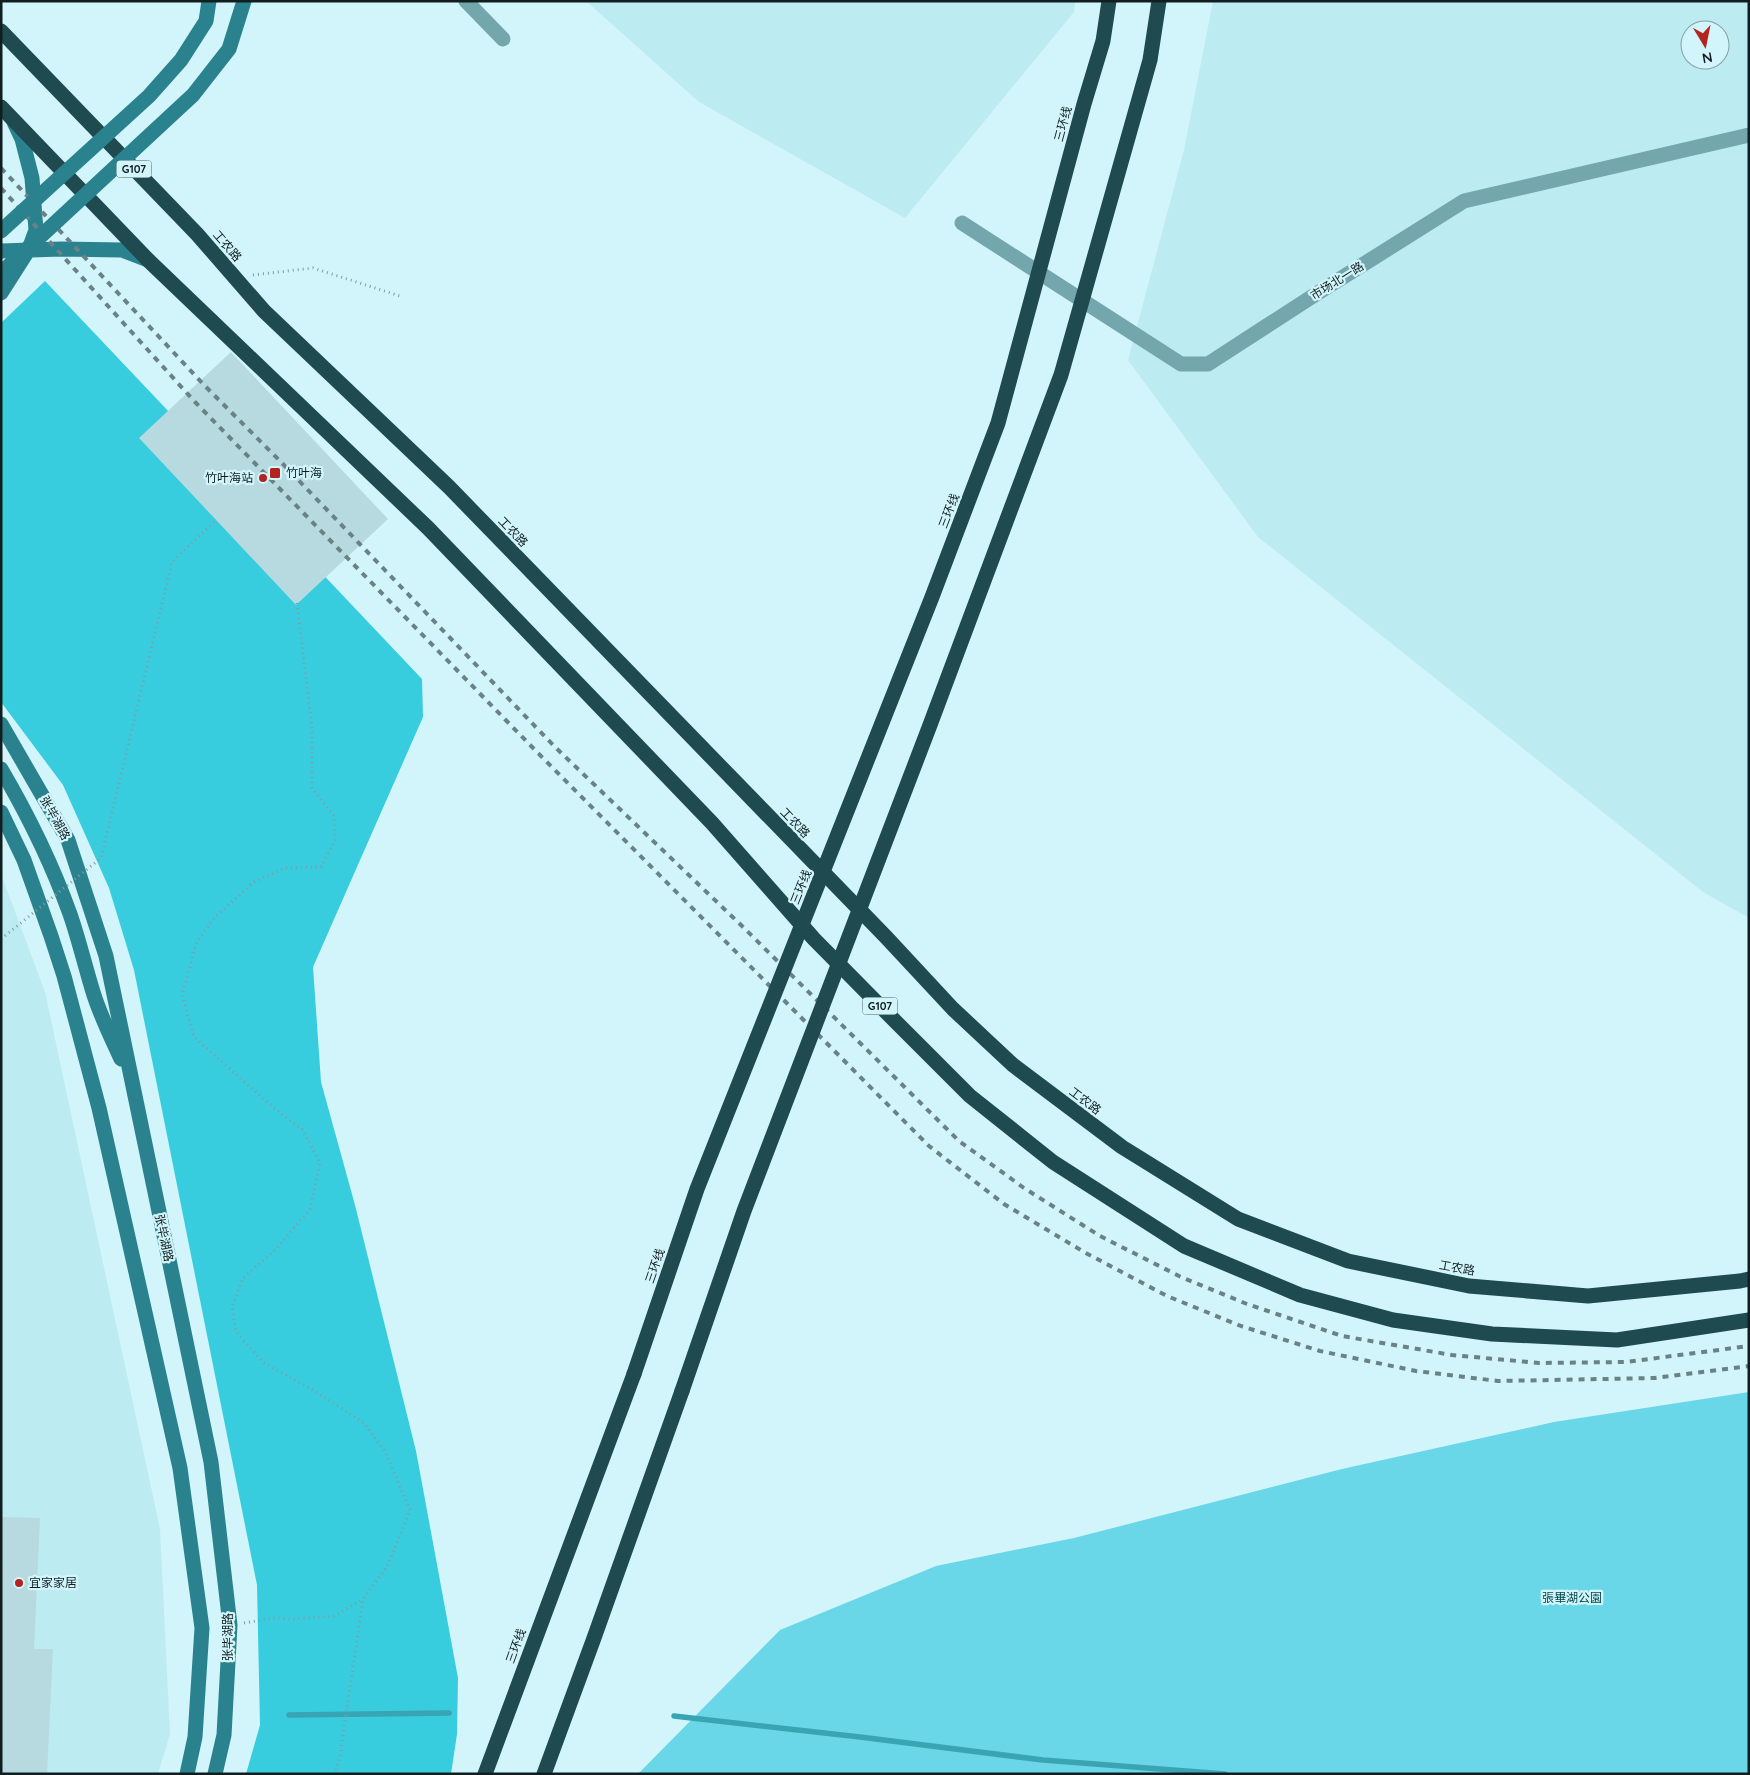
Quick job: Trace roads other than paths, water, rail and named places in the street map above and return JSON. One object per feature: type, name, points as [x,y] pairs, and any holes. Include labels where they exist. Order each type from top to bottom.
[{"type":"highway","name":"三环线","points":[[485,1774],[634,1374],[697,1189],[932,597],[998,423],[1084,104],[1103,41],[1109,1]]},
{"type":"highway","points":[[544,1774],[682,1391],[744,1211],[930,725],[1061,375],[1150,60],[1159,1]]},
{"type":"highway","name":"工农路","points":[[1,31],[197,234],[264,311],[449,487],[886,937],[953,1009],[1013,1065],[1122,1147],[1238,1219],[1348,1261],[1469,1286],[1588,1296],[1749,1279]]},
{"type":"highway","name":"G107","points":[[6,112],[148,260],[428,528],[712,823],[814,939],[897,1023],[970,1096],[1053,1162],[1184,1246],[1300,1295],[1393,1320],[1492,1334],[1617,1340],[1749,1320]]},
{"type":"main road","points":[[1,231],[149,96],[181,60],[206,22],[210,1]]},
{"type":"main road","points":[[1,273],[193,95],[229,49],[244,1]]},
{"type":"main road","points":[[1,293],[29,249],[36,230],[32,178],[22,139],[6,112]]},
{"type":"main road","points":[[1,251],[92,248],[122,250],[148,260]]},
{"type":"main road","name":"张毕湖路","points":[[1,724],[68,840],[106,956],[211,1462],[230,1625],[224,1735],[215,1774]]},
{"type":"main road","points":[[1,769],[21,804],[47,858],[70,914],[93,993],[133,1085]]},
{"type":"main road","points":[[1,812],[24,860],[64,976],[99,1108],[180,1468],[202,1628],[195,1737],[187,1774]]},
{"type":"street","points":[[466,1],[503,39]]},
{"type":"street","name":"市场北一路","points":[[962,223],[1181,364],[1208,364],[1464,201],[1749,135]]},
{"type":"waterway","points":[[289,1715],[449,1713]]},
{"type":"waterway","points":[[674,1716],[1043,1760],[1225,1774]]},
{"type":"railway","points":[[1,168],[205,386],[280,461],[555,747],[742,926],[959,1141],[1024,1188],[1100,1236],[1181,1277],[1247,1304],[1342,1336],[1452,1355],[1539,1363],[1626,1362],[1749,1346]]},
{"type":"railway","points":[[1,188],[195,402],[535,750],[929,1146],[1004,1204],[1084,1252],[1167,1296],[1241,1326],[1320,1351],[1416,1371],[1498,1381],[1655,1378],[1749,1366]]},
{"type":"place","name":"竹叶海","points":[[275,473]]},
{"type":"place","name":"竹叶海站","points":[[263,478]]},
{"type":"place","name":"宜家家居","points":[[19,1583]]},
{"type":"park label","name":"張畢湖公園","points":[[1572,1598]]}]
